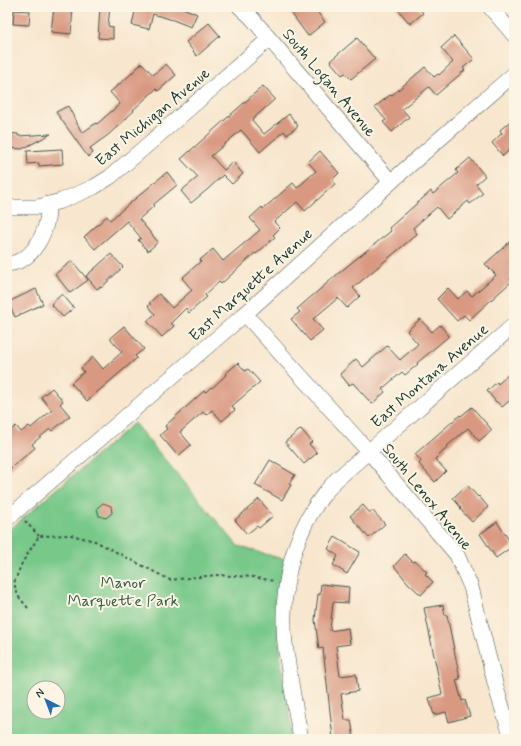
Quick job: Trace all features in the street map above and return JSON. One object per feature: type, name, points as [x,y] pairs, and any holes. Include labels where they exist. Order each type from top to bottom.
[{"type":"street","name":"South Logan Avenue","points":[[240,7],[251,17],[391,182]]},
{"type":"street","points":[[490,7],[514,35]]},
{"type":"street","name":"East Michigan Avenue","points":[[7,207],[38,207],[61,201],[86,191],[110,177],[269,38]]},
{"type":"street","name":"East Marquette Avenue","points":[[12,515],[245,314],[391,182],[514,74]]},
{"type":"street","points":[[7,264],[19,261],[29,254],[37,244],[47,220],[48,204]]},
{"type":"street","name":"South Lenox Avenue","points":[[245,314],[368,452],[457,556],[471,587],[497,692],[513,739]]},
{"type":"street","name":"East Montana Avenue","points":[[301,739],[284,642],[284,610],[286,585],[294,549],[303,529],[324,494],[336,480],[514,327]]},
{"type":"path","points":[[12,515],[39,536],[71,535],[95,541],[170,580],[216,575],[253,577],[279,582]]},
{"type":"path","points":[[28,608],[18,596],[14,582],[22,563],[39,536]]},
{"type":"green space","name":"Manor Marquette Park","points":[[134,423],[238,546],[286,560],[278,590],[277,612],[281,661],[293,739],[7,739],[7,532]]},
{"type":"building","points":[[54,7],[73,7],[71,34],[51,32]]},
{"type":"building","points":[[100,7],[110,7],[108,26],[113,27],[113,39],[98,38]]},
{"type":"building","points":[[136,7],[181,7],[197,14],[191,27],[153,14],[149,29],[132,25]]},
{"type":"building","points":[[298,7],[311,7],[314,11],[316,10],[325,22],[308,36],[291,13]]},
{"type":"building","points":[[396,7],[418,7],[423,13],[410,24]]},
{"type":"building","points":[[14,10],[30,11],[29,25],[13,24]]},
{"type":"building","points":[[209,23],[220,36],[197,56],[186,42]]},
{"type":"building","points":[[454,36],[474,59],[463,68],[465,70],[436,95],[429,87],[402,109],[409,117],[392,132],[383,122],[386,120],[375,107],[390,95],[391,96],[425,67],[434,77],[438,74],[439,75],[453,62],[441,48]]},
{"type":"building","points":[[357,38],[375,59],[351,79],[345,73],[342,75],[330,61]]},
{"type":"building","points":[[142,63],[153,75],[166,64],[176,75],[158,91],[156,89],[108,135],[90,148],[93,153],[88,157],[56,112],[68,106],[82,133],[96,123],[97,124],[120,104],[110,92]]},
{"type":"building","points":[[263,86],[275,99],[252,120],[264,134],[289,114],[298,126],[287,135],[284,131],[260,152],[241,130],[211,156],[224,170],[233,162],[243,174],[232,184],[223,175],[191,203],[181,191],[198,177],[181,159]]},
{"type":"building","points":[[514,118],[514,146],[503,156],[492,143],[502,133],[500,130]]},
{"type":"building","points":[[7,133],[18,134],[18,136],[51,134],[22,149],[7,148]]},
{"type":"building","points":[[62,149],[63,164],[39,166],[39,163],[28,164],[27,151]]},
{"type":"building","points":[[320,151],[339,173],[332,180],[335,184],[305,211],[297,202],[274,222],[280,228],[273,235],[275,237],[221,284],[219,282],[205,295],[207,297],[189,313],[186,308],[171,323],[174,326],[162,337],[147,321],[155,314],[148,306],[151,304],[149,303],[159,294],[172,308],[192,290],[182,278],[201,261],[200,260],[213,249],[223,261],[260,230],[250,218],[262,207],[263,209],[293,183],[297,188],[316,171],[308,162]]},
{"type":"building","points":[[470,158],[485,176],[476,184],[483,193],[470,204],[468,201],[447,219],[437,207],[413,228],[417,234],[353,288],[360,296],[347,308],[338,298],[313,319],[323,330],[310,341],[291,319],[300,312],[297,309],[391,231],[389,228],[431,191],[433,194],[458,173],[456,170]]},
{"type":"building","points":[[167,172],[177,185],[139,219],[158,242],[148,251],[138,240],[141,238],[127,221],[95,249],[84,237],[107,216],[110,220]]},
{"type":"building","points":[[514,238],[514,275],[510,279],[512,281],[469,320],[464,315],[457,321],[437,299],[448,288],[458,299],[467,291],[472,296],[496,275],[485,264]]},
{"type":"building","points":[[111,254],[123,267],[101,288],[100,287],[97,289],[86,276]]},
{"type":"building","points":[[72,261],[88,280],[70,293],[55,274]]},
{"type":"building","points":[[36,289],[43,304],[15,317],[8,302]]},
{"type":"building","points":[[62,294],[74,308],[63,317],[51,304]]},
{"type":"building","points":[[420,319],[432,332],[440,325],[449,336],[405,375],[402,372],[382,389],[385,392],[372,404],[353,383],[349,385],[340,374],[356,359],[363,367],[387,346],[400,360],[418,344],[407,331]]},
{"type":"building","points":[[124,326],[144,349],[135,356],[137,358],[87,401],[71,383],[84,372],[81,368],[93,357],[103,369],[122,352],[110,338]]},
{"type":"building","points":[[238,363],[245,371],[248,369],[260,382],[232,406],[235,410],[222,421],[212,410],[206,415],[203,412],[180,432],[191,445],[178,456],[160,435],[167,429],[165,426],[204,391],[206,392],[211,387],[212,388]]},
{"type":"building","points":[[509,374],[514,380],[514,397],[502,407],[487,391]]},
{"type":"building","points":[[52,388],[63,401],[60,404],[70,416],[52,431],[50,429],[32,444],[35,448],[7,471],[7,433],[16,426],[21,432],[29,426],[31,428],[52,410],[41,397]]},
{"type":"building","points":[[472,407],[492,430],[479,441],[468,428],[446,447],[447,448],[435,459],[446,471],[435,482],[419,464],[421,461],[415,454],[460,415],[461,416]]},
{"type":"building","points":[[301,429],[312,442],[309,444],[317,453],[304,464],[285,442]]},
{"type":"building","points":[[270,460],[295,475],[282,500],[255,485]]},
{"type":"building","points":[[467,485],[488,507],[472,522],[460,509],[461,508],[453,498]]},
{"type":"building","points":[[259,499],[273,516],[259,528],[257,526],[247,534],[235,520]]},
{"type":"building","points":[[103,503],[111,506],[112,513],[106,518],[99,516],[97,508]]},
{"type":"building","points":[[363,505],[370,513],[372,510],[385,524],[369,538],[350,516]]},
{"type":"building","points":[[497,522],[513,546],[496,558],[480,534]]},
{"type":"building","points":[[335,537],[360,552],[347,574],[333,565],[338,556],[328,549]]},
{"type":"building","points":[[405,554],[427,572],[425,574],[433,582],[421,595],[408,583],[394,566]]},
{"type":"building","points":[[321,584],[349,587],[348,603],[333,602],[330,631],[348,628],[350,644],[336,646],[340,676],[356,674],[358,691],[341,694],[345,720],[351,720],[354,739],[333,739],[323,648],[319,649],[315,620],[318,594],[320,595]]},
{"type":"building","points":[[443,605],[445,615],[447,615],[460,679],[456,680],[462,701],[465,700],[470,716],[449,722],[446,712],[434,715],[429,698],[442,694],[424,608]]}]
